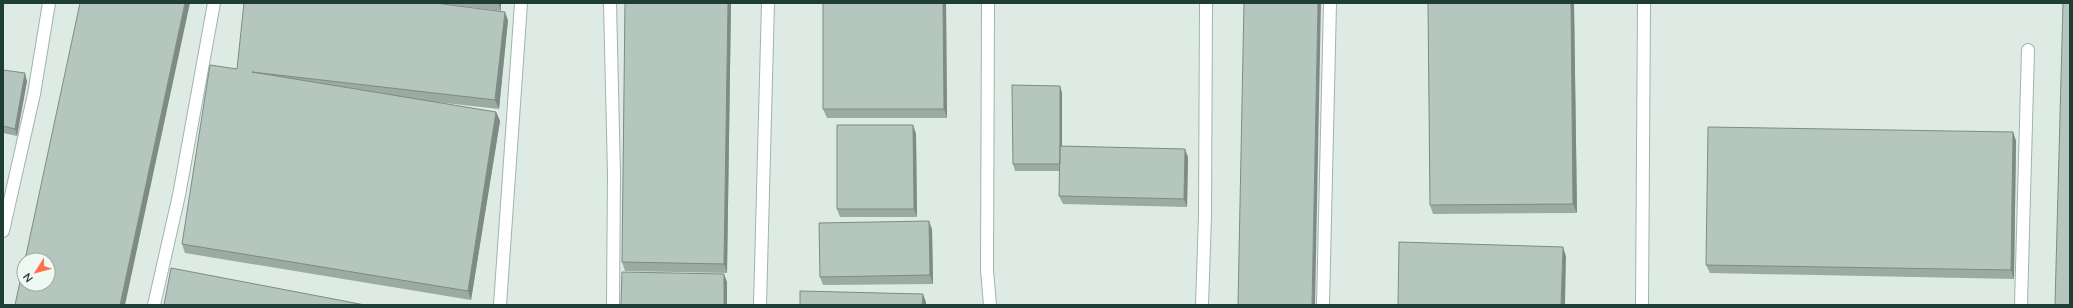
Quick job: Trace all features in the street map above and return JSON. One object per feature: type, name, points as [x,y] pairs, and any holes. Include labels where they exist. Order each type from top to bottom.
[{"type":"street","points":[[3,231],[34,94],[50,3]]},
{"type":"street","points":[[154,305],[179,195],[214,3]]},
{"type":"street","points":[[500,305],[521,3]]},
{"type":"street","points":[[610,3],[614,174],[613,305]]},
{"type":"street","points":[[760,305],[768,3]]},
{"type":"street","points":[[988,3],[986,270],[990,305]]},
{"type":"street","points":[[1202,305],[1206,3]]},
{"type":"street","points":[[1323,305],[1330,3]]},
{"type":"street","points":[[1642,305],[1644,3]]},
{"type":"street","points":[[2021,305],[2028,50]]},
{"type":"building","points":[[80,3],[185,3],[120,305],[15,305],[18,292],[56,292],[56,252],[27,252]]},
{"type":"building","points":[[244,3],[435,3],[505,12],[495,100],[252,72],[496,112],[468,291],[182,244],[210,65],[237,69]]},
{"type":"building","points":[[625,3],[728,3],[724,264],[622,262]]},
{"type":"building","points":[[823,3],[943,3],[944,109],[823,109]]},
{"type":"building","points":[[1244,3],[1318,3],[1312,305],[1238,305]]},
{"type":"building","points":[[1428,3],[1571,3],[1573,204],[1430,205]]},
{"type":"building","points":[[2063,3],[2070,3],[2070,305],[2055,305]]},
{"type":"building","points":[[3,70],[25,73],[15,129],[3,126]]},
{"type":"building","points":[[1012,85],[1060,86],[1060,164],[1013,164]]},
{"type":"building","points":[[837,125],[913,125],[914,209],[837,209]]},
{"type":"building","points":[[1708,127],[2013,132],[2011,270],[1706,265]]},
{"type":"building","points":[[1060,146],[1185,149],[1184,199],[1059,196]]},
{"type":"building","points":[[929,221],[930,275],[820,277],[819,223]]},
{"type":"building","points":[[1399,242],[1563,247],[1561,305],[1398,305]]},
{"type":"building","points":[[171,268],[365,305],[164,305]]},
{"type":"building","points":[[622,272],[724,274],[724,305],[621,305]]},
{"type":"building","points":[[800,291],[923,294],[922,305],[800,305]]}]
